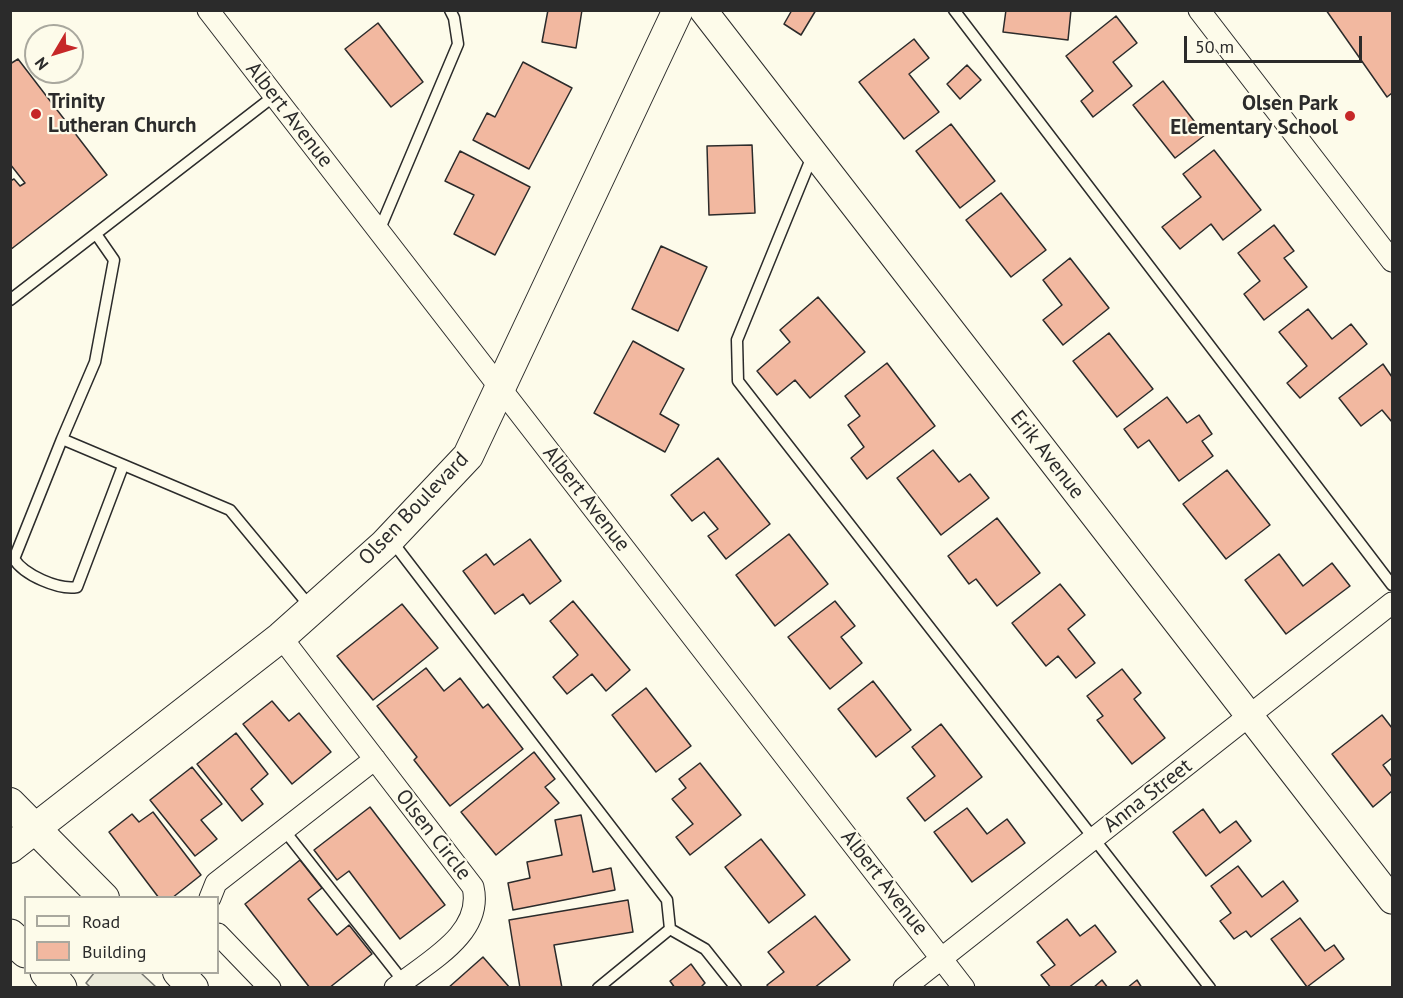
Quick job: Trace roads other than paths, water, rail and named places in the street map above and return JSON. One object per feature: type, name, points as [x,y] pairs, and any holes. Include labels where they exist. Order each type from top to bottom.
[{"type":"highway","points":[[10,936],[24,949]]},
{"type":"highway","points":[[49,974],[60,987]]},
{"type":"main road","name":"Olsen Boulevard","points":[[10,848],[281,637],[390,539],[468,456],[678,10]]},
{"type":"main road","points":[[10,803],[103,896]]},
{"type":"main road","points":[[180,974],[193,987]]},
{"type":"street","name":"Albert Avenue","points":[[208,10],[964,987]]},
{"type":"street","name":"Erik Avenue","points":[[703,10],[1392,900]]},
{"type":"street","points":[[1199,10],[1392,261]]},
{"type":"street","name":"Anna Street","points":[[904,987],[1392,603]]},
{"type":"street","name":"Olsen Circle","points":[[281,637],[473,886],[476,899],[475,912],[464,933],[399,984]]},
{"type":"street","points":[[210,896],[216,883],[375,759]]},
{"type":"street","points":[[219,935],[270,987]]},
{"type":"lane","points":[[379,231],[458,44],[454,18],[450,10]]},
{"type":"lane","points":[[954,10],[1392,585]]},
{"type":"lane","points":[[10,300],[274,96]]},
{"type":"lane","points":[[813,153],[737,340],[738,381],[1210,987]]},
{"type":"lane","points":[[96,234],[114,260],[95,362],[14,558],[21,569],[67,589],[77,586],[123,466]]},
{"type":"lane","points":[[62,439],[230,510],[312,609]]},
{"type":"lane","points":[[390,539],[667,900],[670,929]]},
{"type":"lane","points":[[284,830],[399,984]]},
{"type":"lane","points":[[598,987],[670,929]]},
{"type":"lane","points":[[670,929],[705,949],[736,987]]},
{"type":"place","name":"Trinity Lutheran Church","points":[[36,114]]},
{"type":"place","name":"Olsen Park Elementary School","points":[[1350,116]]}]
